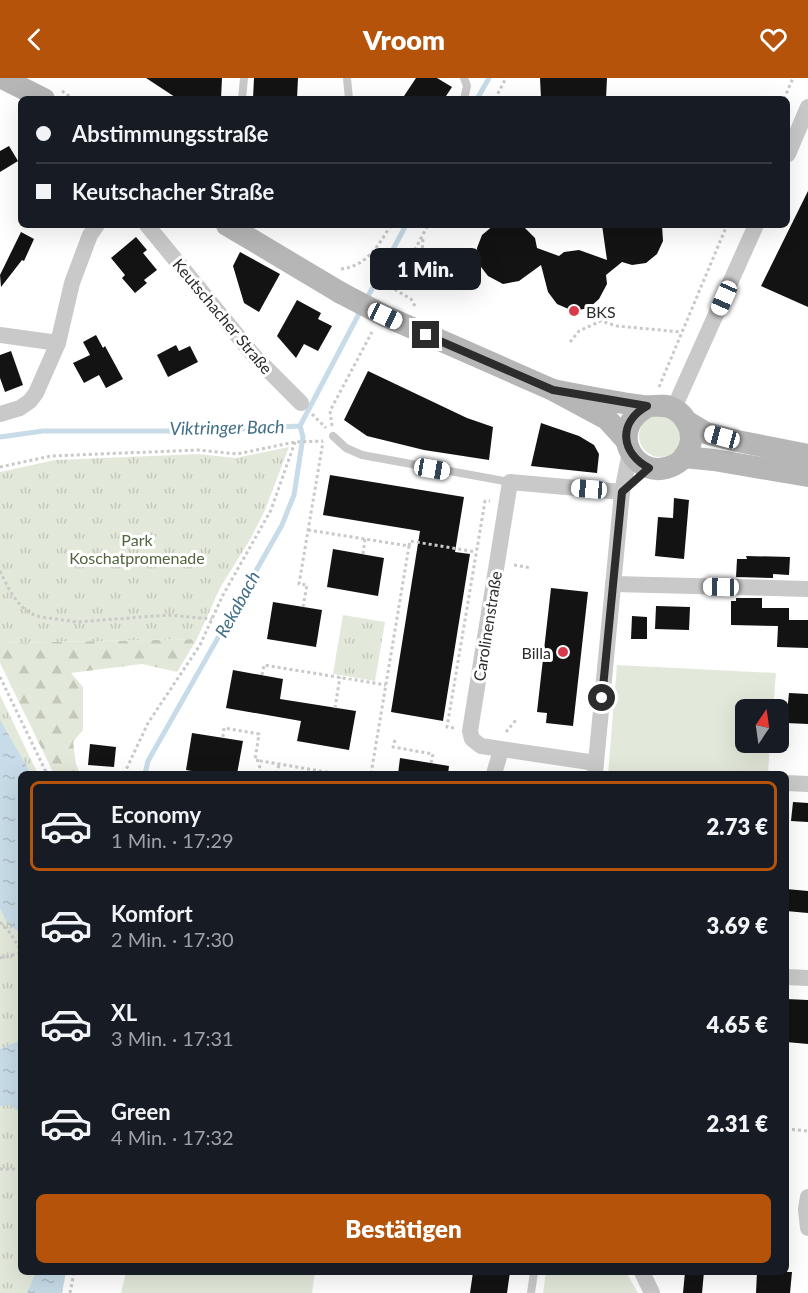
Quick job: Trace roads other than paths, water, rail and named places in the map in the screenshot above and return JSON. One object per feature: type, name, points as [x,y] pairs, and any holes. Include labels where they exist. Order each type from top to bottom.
[{"type":"main road","points":[[2,78],[38,96]]},
{"type":"main road","points":[[232,228],[341,293],[379,323],[553,390],[607,419],[638,462],[649,468],[662,469],[674,465],[684,457],[691,439],[680,415]]},
{"type":"main road","points":[[553,390],[647,406],[661,405],[706,433],[807,457]]},
{"type":"main road","points":[[628,446],[627,429],[631,419],[647,406]]},
{"type":"main road","points":[[684,457],[714,460],[807,457]]},
{"type":"street","points":[[790,150],[804,126],[808,107]]},
{"type":"street","points":[[0,414],[20,408],[36,393],[58,343],[72,283],[95,228]]},
{"type":"street","name":"Keutschacher Straße","points":[[149,228],[255,357],[301,403]]},
{"type":"street","points":[[680,415],[755,228]]},
{"type":"street","points":[[0,335],[58,343]]},
{"type":"street","points":[[495,771],[501,750],[596,768],[628,446]]},
{"type":"street","points":[[510,482],[622,492],[649,468]]},
{"type":"street","name":"Carolinenstraße","points":[[501,750],[481,746],[472,739],[470,731],[510,482]]},
{"type":"street","points":[[613,584],[808,589]]},
{"type":"street","points":[[789,783],[808,784]]},
{"type":"street","points":[[789,977],[808,978]]},
{"type":"street","points":[[808,1197],[806,1209],[808,1228]]},
{"type":"street","points":[[643,1275],[652,1293]]},
{"type":"lane","points":[[242,96],[244,78]]},
{"type":"lane","points":[[347,78],[349,96]]},
{"type":"lane","points":[[464,78],[467,86],[465,96]]},
{"type":"lane","points":[[333,436],[346,448],[362,455],[510,482]]},
{"type":"lane","points":[[531,1293],[534,1275]]},
{"type":"water","points":[[0,720],[29,771],[18,771],[18,930],[10,926],[0,908]]},
{"type":"water","points":[[18,1041],[18,1111],[10,1105],[0,1106],[0,1049]]},
{"type":"water","points":[[35,1275],[65,1275],[62,1293],[27,1293]]},
{"type":"waterway","name":"Viktringer Bach","points":[[479,96],[489,78]]},
{"type":"waterway","name":"Viktringer Bach","points":[[366,300],[404,228]]},
{"type":"waterway","name":"Viktringer Bach","points":[[0,437],[43,431],[199,431],[300,426],[362,308]]},
{"type":"waterway","name":"Rekabach","points":[[146,771],[148,761],[282,525],[294,495],[303,437],[300,426]]},
{"type":"place","name":"BKS","points":[[574,311]]},
{"type":"place","name":"Billa","points":[[563,652]]},
{"type":"park label","name":"Park Koschatpromenade","points":[[137,548]]}]
